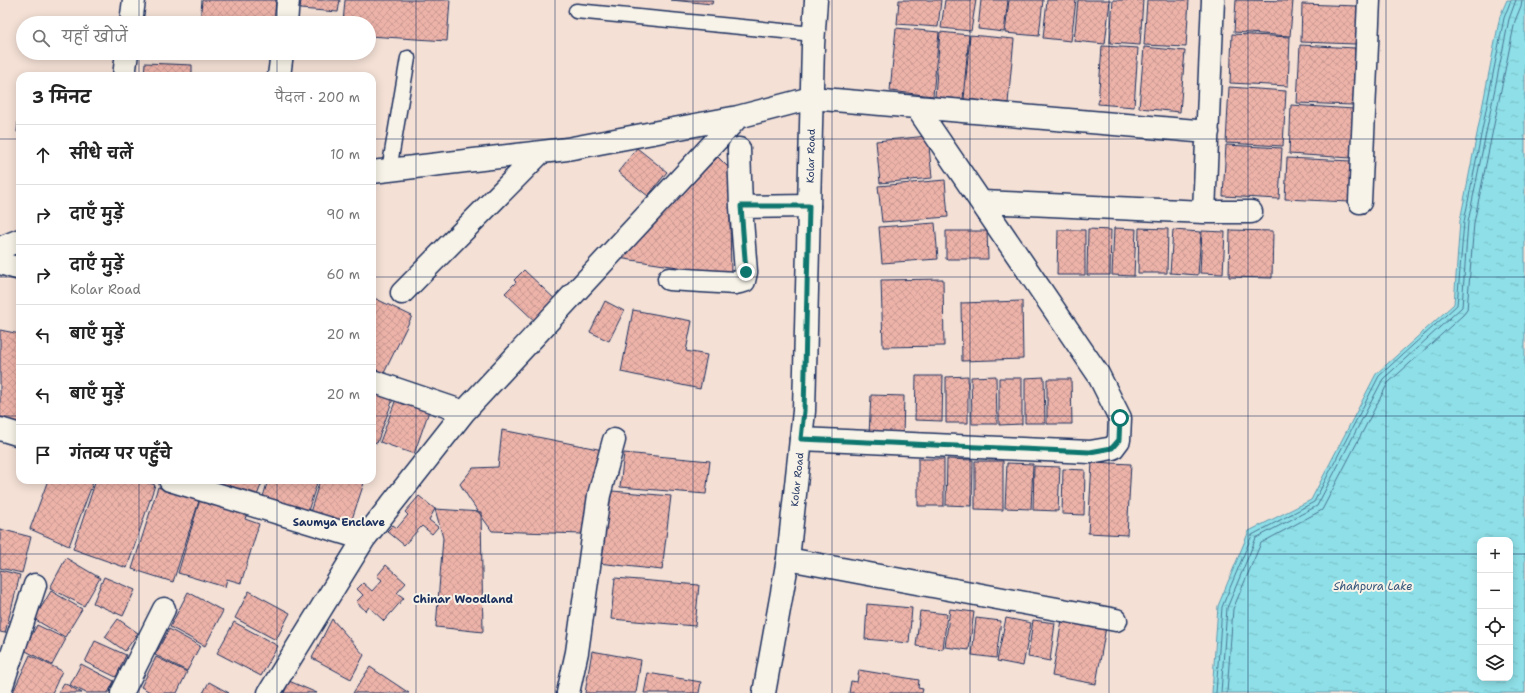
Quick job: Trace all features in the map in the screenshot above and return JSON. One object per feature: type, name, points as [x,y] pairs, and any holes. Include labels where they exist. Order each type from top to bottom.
[{"type":"street","points":[[132,16],[134,0]]},
{"type":"street","points":[[287,16],[288,0]]},
{"type":"street","name":"Kolar Road","points":[[764,693],[788,559],[804,411],[811,98],[816,0]]},
{"type":"street","points":[[1204,212],[1213,0]]},
{"type":"street","points":[[1360,202],[1369,0]]},
{"type":"street","points":[[125,72],[126,60]]},
{"type":"street","points":[[280,72],[281,60]]},
{"type":"street","points":[[381,171],[567,149],[738,117],[811,98],[1208,132]]},
{"type":"street","points":[[801,439],[1090,452],[1112,448],[1119,440],[1120,418],[1098,374],[917,108]]},
{"type":"street","points":[[269,693],[364,539],[464,412],[738,117]]},
{"type":"street","points":[[669,279],[735,283],[744,281],[746,272],[741,206],[739,149]]},
{"type":"street","points":[[402,293],[541,152]]},
{"type":"street","points":[[982,202],[1204,212],[1251,212]]},
{"type":"street","points":[[741,206],[809,206]]},
{"type":"street","points":[[0,248],[16,242]]},
{"type":"street","points":[[0,263],[16,268]]},
{"type":"street","points":[[376,382],[464,412]]},
{"type":"street","points":[[0,429],[16,434]]},
{"type":"street","points":[[568,693],[578,645],[599,495],[614,440]]},
{"type":"street","points":[[183,484],[364,539]]},
{"type":"street","points":[[788,559],[1116,620]]},
{"type":"street","points":[[0,691],[8,640],[36,585]]},
{"type":"street","points":[[122,693],[164,609]]},
{"type":"lane","points":[[576,11],[814,34]]},
{"type":"lane","points":[[381,171],[408,58]]},
{"type":"water","name":"Shahpura Lake","points":[[1507,0],[1525,0],[1525,693],[1212,693],[1218,606],[1249,531],[1311,500],[1376,374],[1454,304],[1460,221],[1500,16]]},
{"type":"building","points":[[202,0],[277,0],[276,16],[201,16]]},
{"type":"building","points":[[301,0],[340,0],[338,12],[300,9]]},
{"type":"building","points":[[345,0],[450,0],[447,41],[376,36],[376,16],[344,16]]},
{"type":"building","points":[[671,0],[713,0],[712,4]]},
{"type":"building","points":[[899,0],[941,0],[938,27],[897,24]]},
{"type":"building","points":[[945,0],[976,0],[971,31],[941,28]]},
{"type":"building","points":[[981,0],[1008,0],[1004,32],[978,29]]},
{"type":"building","points":[[1009,0],[1043,0],[1039,36],[1005,33]]},
{"type":"building","points":[[1047,0],[1076,0],[1071,41],[1043,38]]},
{"type":"building","points":[[1078,0],[1110,0],[1105,44],[1074,41]]},
{"type":"building","points":[[1113,0],[1143,0],[1140,45],[1110,43]]},
{"type":"building","points":[[1147,0],[1189,0],[1186,47],[1144,45]]},
{"type":"building","points":[[1236,0],[1293,1],[1290,36],[1234,32]]},
{"type":"building","points":[[1302,4],[1357,6],[1356,44],[1301,42]]},
{"type":"building","points":[[896,28],[939,32],[933,96],[890,91]]},
{"type":"building","points":[[940,32],[969,35],[963,99],[935,97]]},
{"type":"building","points":[[1232,34],[1290,37],[1288,86],[1230,83]]},
{"type":"building","points":[[970,35],[1014,39],[1008,103],[964,99]]},
{"type":"building","points":[[1300,45],[1355,48],[1353,105],[1297,103]]},
{"type":"building","points":[[1102,46],[1138,48],[1134,107],[1098,104]]},
{"type":"building","points":[[1144,47],[1185,51],[1180,112],[1139,108]]},
{"type":"building","points":[[145,63],[192,65],[192,72],[144,72]]},
{"type":"building","points":[[1229,87],[1286,91],[1283,146],[1226,143]]},
{"type":"building","points":[[1291,105],[1354,109],[1351,158],[1289,154]]},
{"type":"building","points":[[928,136],[932,178],[880,183],[876,141]]},
{"type":"building","points":[[1226,145],[1282,148],[1279,199],[1223,196]]},
{"type":"building","points":[[637,148],[667,172],[648,196],[618,172]]},
{"type":"building","points":[[718,157],[729,168],[731,275],[618,258]]},
{"type":"building","points":[[1287,158],[1351,161],[1349,202],[1285,199]]},
{"type":"building","points":[[945,180],[948,217],[882,222],[878,186]]},
{"type":"building","points":[[935,223],[938,259],[882,263],[879,227]]},
{"type":"building","points":[[1114,228],[1136,229],[1134,276],[1112,275]]},
{"type":"building","points":[[1139,228],[1168,229],[1167,273],[1138,273]]},
{"type":"building","points":[[1088,229],[1111,230],[1110,275],[1087,275]]},
{"type":"building","points":[[1058,230],[1085,230],[1085,275],[1057,275]]},
{"type":"building","points":[[1173,230],[1201,232],[1198,275],[1170,273]]},
{"type":"building","points":[[1230,230],[1273,231],[1272,278],[1229,277]]},
{"type":"building","points":[[946,231],[987,231],[988,259],[946,259]]},
{"type":"building","points":[[1202,231],[1225,232],[1223,274],[1200,273]]},
{"type":"building","points":[[524,270],[560,304],[539,325],[505,293],[516,282],[514,280]]},
{"type":"building","points":[[943,279],[944,346],[883,347],[881,280]]},
{"type":"building","points":[[376,299],[412,316],[383,375],[376,372]]},
{"type":"building","points":[[605,301],[624,311],[609,341],[590,332]]},
{"type":"building","points":[[1022,301],[1023,359],[962,361],[961,303]]},
{"type":"building","points":[[633,310],[692,321],[686,351],[707,355],[700,389],[621,372]]},
{"type":"building","points":[[0,330],[16,333],[16,423],[0,420]]},
{"type":"building","points":[[916,376],[943,376],[942,421],[915,420]]},
{"type":"building","points":[[968,376],[968,423],[946,423],[946,377]]},
{"type":"building","points":[[996,376],[997,424],[972,424],[971,377]]},
{"type":"building","points":[[1044,377],[1045,423],[1025,423],[1025,378]]},
{"type":"building","points":[[999,378],[1022,378],[1022,424],[999,425]]},
{"type":"building","points":[[1047,379],[1071,379],[1072,424],[1047,424]]},
{"type":"building","points":[[376,393],[393,399],[376,443]]},
{"type":"building","points":[[871,395],[904,396],[903,437],[869,435]]},
{"type":"building","points":[[396,399],[429,411],[414,454],[380,442]]},
{"type":"building","points":[[502,430],[603,450],[582,534],[492,531],[460,484],[473,468],[498,467]]},
{"type":"building","points":[[624,453],[710,461],[706,494],[620,487]]},
{"type":"building","points":[[918,459],[944,459],[944,506],[918,506]]},
{"type":"building","points":[[947,459],[973,460],[972,506],[946,505]]},
{"type":"building","points":[[975,461],[1003,461],[1003,510],[975,509]]},
{"type":"building","points":[[1092,462],[1131,464],[1127,535],[1088,533]]},
{"type":"building","points":[[1007,463],[1033,464],[1031,509],[1005,508]]},
{"type":"building","points":[[1034,466],[1060,467],[1058,511],[1033,510]]},
{"type":"building","points":[[1063,469],[1085,470],[1084,515],[1062,514]]},
{"type":"building","points":[[47,484],[92,484],[69,546],[30,529]]},
{"type":"building","points":[[95,484],[155,485],[127,568],[73,549]]},
{"type":"building","points":[[215,484],[261,484],[256,498]]},
{"type":"building","points":[[267,484],[317,484],[307,514],[262,500]]},
{"type":"building","points":[[319,484],[364,484],[349,528],[309,516]]},
{"type":"building","points":[[158,487],[199,501],[173,582],[132,569]]},
{"type":"building","points":[[612,491],[671,496],[662,570],[598,563]]},
{"type":"building","points":[[201,496],[248,510],[245,519],[259,524],[241,583],[227,579],[225,587],[178,573]]},
{"type":"building","points":[[419,496],[435,509],[429,520],[438,527],[432,534],[422,526],[404,545],[387,531],[393,525],[397,528],[408,515],[405,512]]},
{"type":"building","points":[[435,509],[481,512],[483,632],[436,627],[443,538]]},
{"type":"building","points":[[0,529],[31,537],[22,573],[0,568]]},
{"type":"building","points":[[66,558],[100,578],[84,606],[50,588]]},
{"type":"building","points":[[386,565],[406,583],[397,593],[404,598],[384,621],[369,607],[366,611],[356,602],[363,595],[357,589],[363,583],[372,591],[382,580],[377,576]]},
{"type":"building","points":[[0,570],[20,575],[5,633],[0,632]]},
{"type":"building","points":[[104,577],[135,590],[123,616],[93,603]]},
{"type":"building","points":[[615,578],[699,585],[695,626],[611,619]]},
{"type":"building","points":[[51,591],[82,609],[65,637],[34,619]]},
{"type":"building","points":[[249,591],[290,613],[276,640],[235,618]]},
{"type":"building","points":[[188,592],[223,611],[205,646],[170,627]]},
{"type":"building","points":[[867,604],[912,608],[909,643],[865,639]]},
{"type":"building","points":[[950,609],[974,612],[969,650],[945,647]]},
{"type":"building","points":[[920,611],[947,614],[943,649],[916,646]]},
{"type":"building","points":[[976,618],[1001,621],[996,658],[972,655]]},
{"type":"building","points":[[1006,618],[1031,623],[1023,666],[997,661]]},
{"type":"building","points":[[118,619],[138,633],[125,651],[105,637]]},
{"type":"building","points":[[332,619],[364,655],[351,679],[312,658]]},
{"type":"building","points":[[1033,620],[1055,623],[1050,661],[1028,657]]},
{"type":"building","points":[[1062,620],[1106,627],[1096,684],[1052,676]]},
{"type":"building","points":[[234,622],[278,646],[261,676],[217,653]]},
{"type":"building","points":[[37,625],[66,639],[52,665],[24,650]]},
{"type":"building","points":[[169,629],[200,646],[187,671],[155,655]]},
{"type":"building","points":[[95,641],[126,655],[116,677],[85,662]]},
{"type":"building","points":[[592,651],[641,660],[636,693],[585,693]]},
{"type":"building","points":[[30,655],[62,671],[52,693],[13,692]]},
{"type":"building","points":[[156,657],[187,672],[177,693],[152,693],[141,687]]},
{"type":"building","points":[[81,664],[114,681],[108,693],[86,693],[70,685]]},
{"type":"building","points":[[370,667],[409,693],[353,693]]},
{"type":"building","points":[[859,670],[919,680],[918,688],[923,689],[922,693],[849,693],[851,681],[857,682]]},
{"type":"building","points":[[648,673],[701,682],[699,693],[644,693]]},
{"type":"building","points":[[289,681],[317,693],[284,693]]},
{"type":"building","points":[[209,682],[229,693],[203,693]]},
{"type":"building","points":[[64,683],[82,693],[58,693]]},
{"type":"district","name":"Saumya Enclave","points":[[339,522]]},
{"type":"district","name":"Chinar Woodland","points":[[463,599]]},
{"type":"route","points":[[746,272],[741,206],[809,206],[804,411],[801,439],[1090,452],[1112,448],[1119,440],[1120,418]]}]
